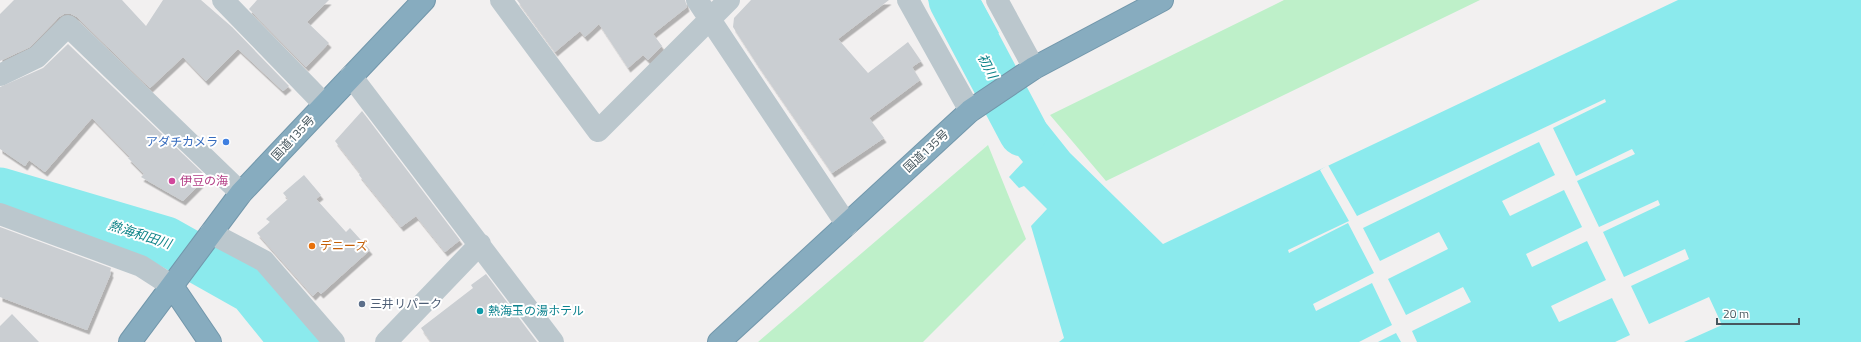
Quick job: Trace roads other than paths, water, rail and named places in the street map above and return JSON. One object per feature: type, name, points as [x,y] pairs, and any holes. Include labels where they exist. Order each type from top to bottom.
[{"type":"highway","name":"国道135号","points":[[130,342],[241,194],[324,104],[424,0]]},
{"type":"highway","name":"国道135号","points":[[719,342],[970,111],[1034,68],[1162,0]]},
{"type":"highway","points":[[172,286],[210,342]]},
{"type":"street","points":[[223,0],[324,104]]},
{"type":"street","points":[[501,0],[598,131],[729,0]]},
{"type":"street","points":[[697,0],[847,225]]},
{"type":"street","points":[[908,0],[970,111]]},
{"type":"street","points":[[997,0],[1034,68]]},
{"type":"street","points":[[0,75],[37,58],[68,26],[241,194]]},
{"type":"street","points":[[351,76],[553,342]]},
{"type":"street","points":[[0,214],[141,266],[172,286]]},
{"type":"street","points":[[209,236],[264,261],[334,342]]},
{"type":"street","points":[[386,342],[480,244]]},
{"type":"water","points":[[928,0],[981,0],[999,33],[960,58]]},
{"type":"water","points":[[1678,0],[1861,0],[1861,342],[1059,342],[1064,338],[1031,226],[1047,209],[1024,186],[1019,188],[1009,177],[1023,162],[1002,136],[1038,113],[1070,153],[1163,244]]},
{"type":"waterway","name":"初川","points":[[953,0],[1023,132]]},
{"type":"waterway","name":"熱海和田川","points":[[0,192],[166,241],[253,290],[295,342]]},
{"type":"place","name":"アダチカメラ","points":[[226,142]]},
{"type":"place","name":"伊豆の海","points":[[172,181]]},
{"type":"place","name":"デニーズ","points":[[312,246]]},
{"type":"place","name":"三井リパーク","points":[[362,304]]},
{"type":"place","name":"熱海玉の湯ホテル","points":[[480,311]]}]
